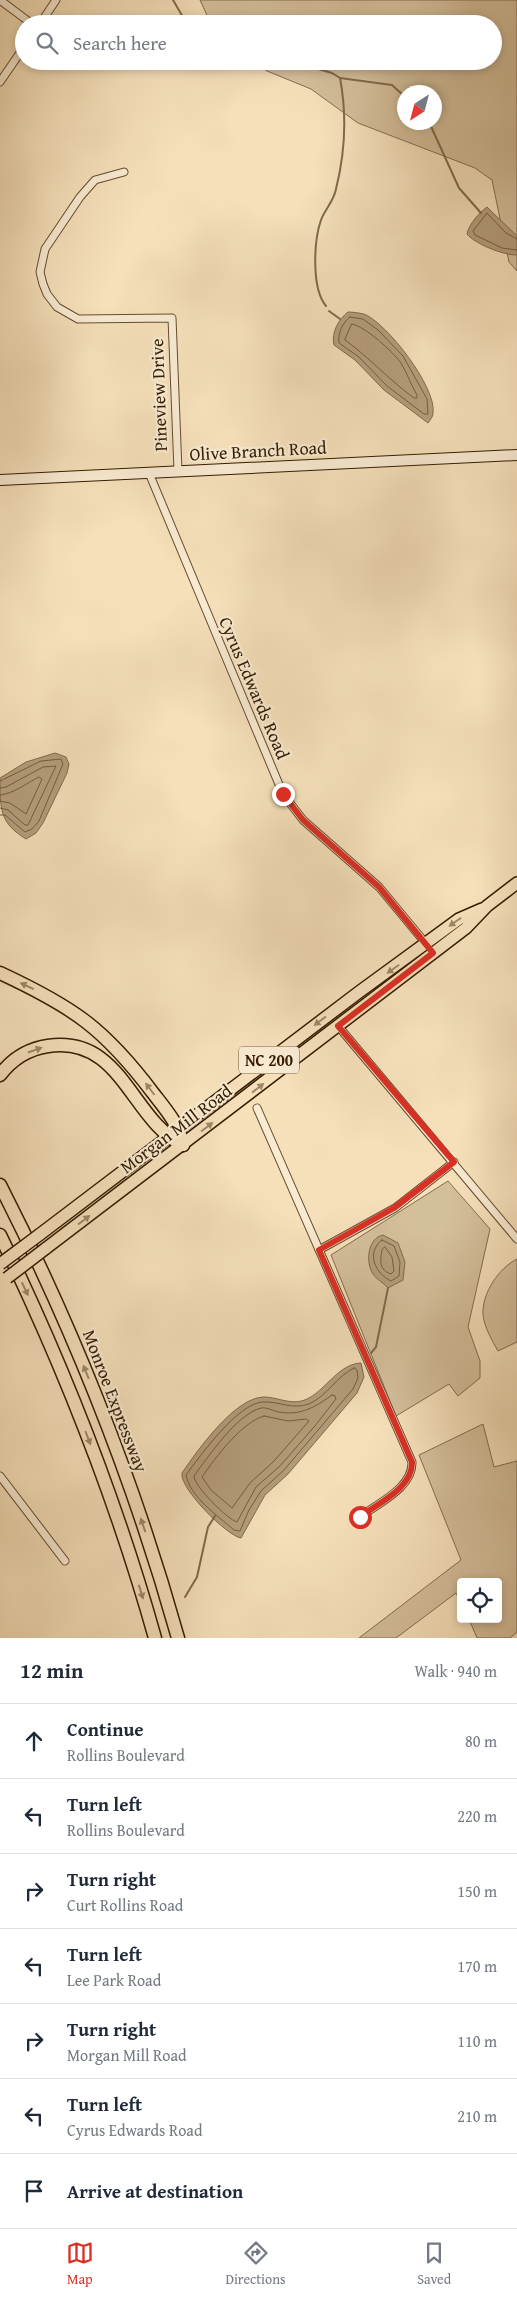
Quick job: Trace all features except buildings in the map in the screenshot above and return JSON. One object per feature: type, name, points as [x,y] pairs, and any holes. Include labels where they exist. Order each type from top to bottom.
[{"type":"highway","points":[[0,973],[64,1005],[102,1034],[130,1063],[179,1128],[182,1145]]},
{"type":"highway","points":[[0,1075],[18,1057],[44,1047],[71,1046],[87,1050],[116,1071],[167,1138],[182,1145]]},
{"type":"highway","points":[[0,1175],[14,1213]]},
{"type":"highway","name":"Monroe Expressway","points":[[0,1184],[56,1301],[108,1426],[144,1527],[178,1638]]},
{"type":"highway","points":[[2,1239],[51,1345],[87,1434],[123,1534],[155,1638]]},
{"type":"main road","name":"Morgan Mill Road","points":[[4,1281],[338,1026],[429,949],[459,919],[487,906],[517,884]]},
{"type":"main road","name":"Morgan Mill Road","points":[[0,1264],[179,1128],[429,949]]},
{"type":"street","points":[[0,0],[20,15]]},
{"type":"street","points":[[46,15],[56,0]]},
{"type":"street","points":[[0,82],[15,60]]},
{"type":"street","name":"Pineview Drive","points":[[124,172],[95,180],[80,197],[44,249],[40,272],[47,294],[57,307],[78,319],[172,318],[178,471]]},
{"type":"street","name":"Olive Branch Road","points":[[0,480],[517,455]]},
{"type":"street","name":"Cyrus Edwards Road","points":[[149,473],[283,794],[303,820],[379,887],[429,949]]},
{"type":"street","points":[[338,1026],[517,1239]]},
{"type":"street","points":[[257,1108],[412,1462],[410,1474],[403,1484],[360,1517]]},
{"type":"street","points":[[319,1250],[394,1208],[454,1162]]},
{"type":"street","points":[[0,1476],[64,1561]]},
{"type":"shaded area","points":[[200,0],[517,0],[517,271],[509,262],[492,180],[475,168],[358,123],[311,89],[265,70],[502,70],[502,15],[207,15]]},
{"type":"shaded area","points":[[448,1181],[490,1229],[468,1327],[480,1361],[480,1378],[458,1396],[449,1384],[396,1416],[331,1255]]},
{"type":"shaded area","points":[[517,1259],[517,1342],[498,1351],[485,1324],[483,1306],[485,1298],[498,1275]]},
{"type":"shaded area","points":[[483,1424],[494,1467],[517,1461],[517,1632],[510,1638],[477,1638],[471,1623],[502,1623],[502,1578],[457,1578],[457,1595],[456,1593],[396,1638],[359,1638],[461,1560],[419,1455]]},
{"type":"water","points":[[487,207],[517,236],[517,255],[490,248],[476,242],[467,234],[475,219]]},
{"type":"water","points":[[348,312],[364,314],[374,320],[409,358],[427,388],[432,402],[433,414],[428,423],[384,390],[355,360],[334,345],[333,340],[336,326]]},
{"type":"water","points":[[55,753],[66,757],[69,764],[67,773],[43,823],[36,833],[26,839],[11,827],[3,814],[0,799],[0,778],[26,762]]},
{"type":"water","points":[[383,1235],[398,1243],[405,1262],[403,1280],[388,1288],[375,1276],[369,1263],[371,1245],[378,1237]]},
{"type":"water","points":[[361,1363],[364,1377],[357,1393],[288,1474],[265,1495],[241,1538],[215,1521],[188,1489],[183,1480],[182,1473],[207,1439],[229,1415],[253,1399],[270,1397],[292,1402],[303,1401],[316,1394],[346,1367]]},
{"type":"waterway","points":[[173,0],[182,15]]},
{"type":"waterway","points":[[322,70],[340,78],[392,85],[397,90]]},
{"type":"waterway","points":[[326,306],[318,288],[315,264],[321,220],[335,193],[341,162],[344,106],[340,78]]},
{"type":"waterway","points":[[433,130],[459,188],[481,213]]},
{"type":"waterway","points":[[329,311],[340,319]]},
{"type":"waterway","points":[[371,1353],[376,1347],[388,1288]]},
{"type":"waterway","points":[[185,1597],[197,1577],[208,1527],[215,1516]]},
{"type":"route","points":[[283,794],[303,820],[379,887],[433,953],[338,1026],[454,1162],[408,1199],[379,1218],[319,1250],[412,1462],[408,1479],[360,1517]]}]
